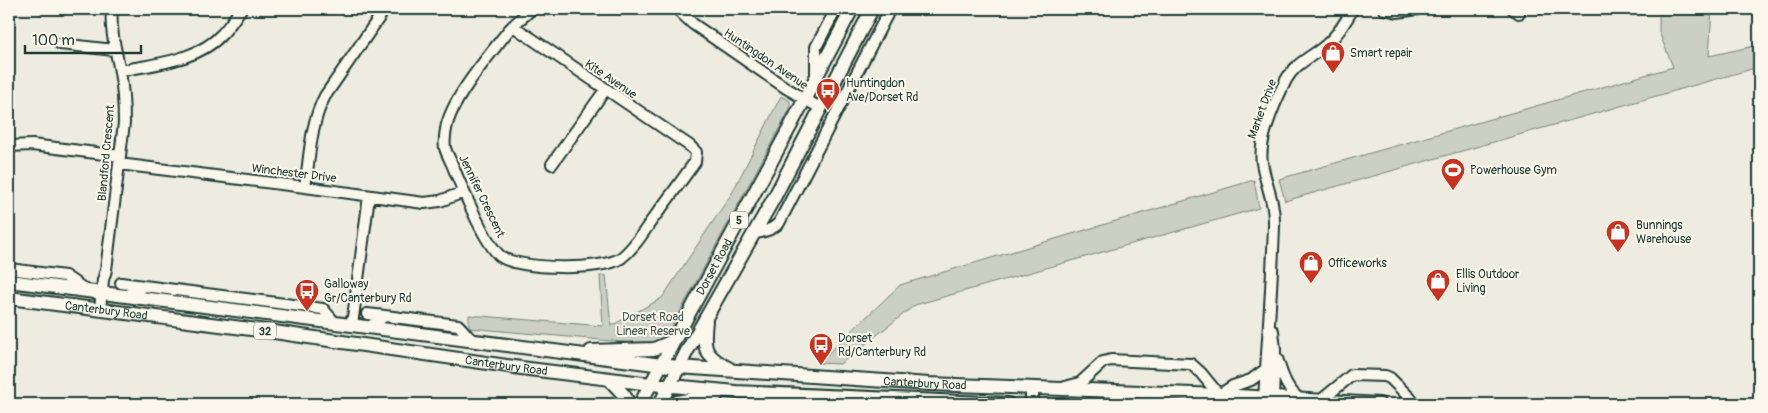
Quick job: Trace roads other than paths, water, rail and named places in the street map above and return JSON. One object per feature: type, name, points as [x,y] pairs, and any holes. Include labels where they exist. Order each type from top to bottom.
[{"type":"main road","name":"Dorset Road","points":[[640,404],[852,9]]},
{"type":"main road","name":"Dorset Road","points":[[660,404],[678,368],[755,233],[872,9]]},
{"type":"main road","name":"Canterbury Road","points":[[9,281],[678,368],[914,383],[1219,395],[1268,401],[1301,400],[1379,404]]},
{"type":"main road","name":"Canterbury Road","points":[[9,298],[669,386],[736,392],[920,402],[1008,404]]},
{"type":"main road","points":[[707,316],[704,344],[708,352],[720,364],[735,371]]},
{"type":"main road","points":[[349,343],[352,325]]},
{"type":"main road","points":[[551,352],[654,349],[673,340]]},
{"type":"main road","points":[[609,379],[624,395],[629,404]]},
{"type":"main road","points":[[1032,388],[1032,404]]},
{"type":"main road","points":[[673,404],[706,396],[736,392]]},
{"type":"street","name":"Blandford Crescent","points":[[102,309],[124,123],[124,101],[120,71],[114,50],[112,9]]},
{"type":"street","points":[[120,71],[178,58],[198,51],[222,35],[241,9]]},
{"type":"street","points":[[305,187],[318,109],[385,9]]},
{"type":"street","name":"Jennifer Crescent","points":[[532,9],[513,26],[464,90],[453,108],[446,127],[446,148],[464,192],[487,238],[499,255],[518,264],[561,267],[610,264],[621,258],[636,243],[695,162],[696,152]]},
{"type":"street","name":"Huntingdon Avenue","points":[[677,9],[693,24],[804,100],[820,108]]},
{"type":"street","name":"Dorset Road","points":[[816,77],[816,47],[836,9]]},
{"type":"street","points":[[755,233],[764,232],[778,223],[890,9]]},
{"type":"street","name":"Market Drive","points":[[1268,401],[1266,369],[1271,321],[1274,216],[1270,190],[1262,162],[1262,145],[1291,71],[1330,42],[1353,9]]},
{"type":"street","points":[[1384,9],[1397,12],[1418,9]]},
{"type":"street","name":"Kite Avenue","points":[[513,26],[690,146],[696,152]]},
{"type":"street","points":[[60,44],[114,50]]},
{"type":"street","points":[[552,164],[605,90]]},
{"type":"street","name":"Winchester Drive","points":[[9,146],[32,145],[120,160],[424,203],[440,201],[464,192]]},
{"type":"street","points":[[352,325],[368,196]]},
{"type":"street","name":"Canterbury Road","points":[[9,269],[65,276],[87,291]]},
{"type":"street","points":[[121,283],[320,308],[327,312],[334,323]]},
{"type":"street","name":"Canterbury Road","points":[[125,296],[144,286]]},
{"type":"street","name":"Canterbury Road","points":[[367,314],[458,325],[473,340]]},
{"type":"street","points":[[369,327],[385,316]]},
{"type":"street","name":"Market Drive","points":[[1268,401],[1275,350],[1271,321]]},
{"type":"street","points":[[1275,350],[1287,385],[1301,400]]},
{"type":"street","points":[[1056,389],[1080,383],[1103,362],[1117,360],[1191,364],[1219,395],[1233,386],[1251,380],[1266,369]]},
{"type":"street","points":[[1320,401],[1346,379],[1357,374],[1390,378],[1416,404]]},
{"type":"place","name":"Smart repair","points":[[1333,74]]},
{"type":"place","name":"Huntingdon Ave/Dorset Rd","points":[[828,111]]},
{"type":"place","name":"Powerhouse Gym","points":[[1453,191]]},
{"type":"place","name":"Bunnings Warehouse","points":[[1618,253]]},
{"type":"place","name":"Officeworks","points":[[1311,284]]},
{"type":"place","name":"Ellis Outdoor Living","points":[[1438,302]]},
{"type":"place","name":"Galloway Gr/Canterbury Rd","points":[[307,312]]},
{"type":"place","name":"Dorset Rd/Canterbury Rd","points":[[821,366]]},
{"type":"park label","name":"Dorset Road Linear Reserve","points":[[653,324]]}]
